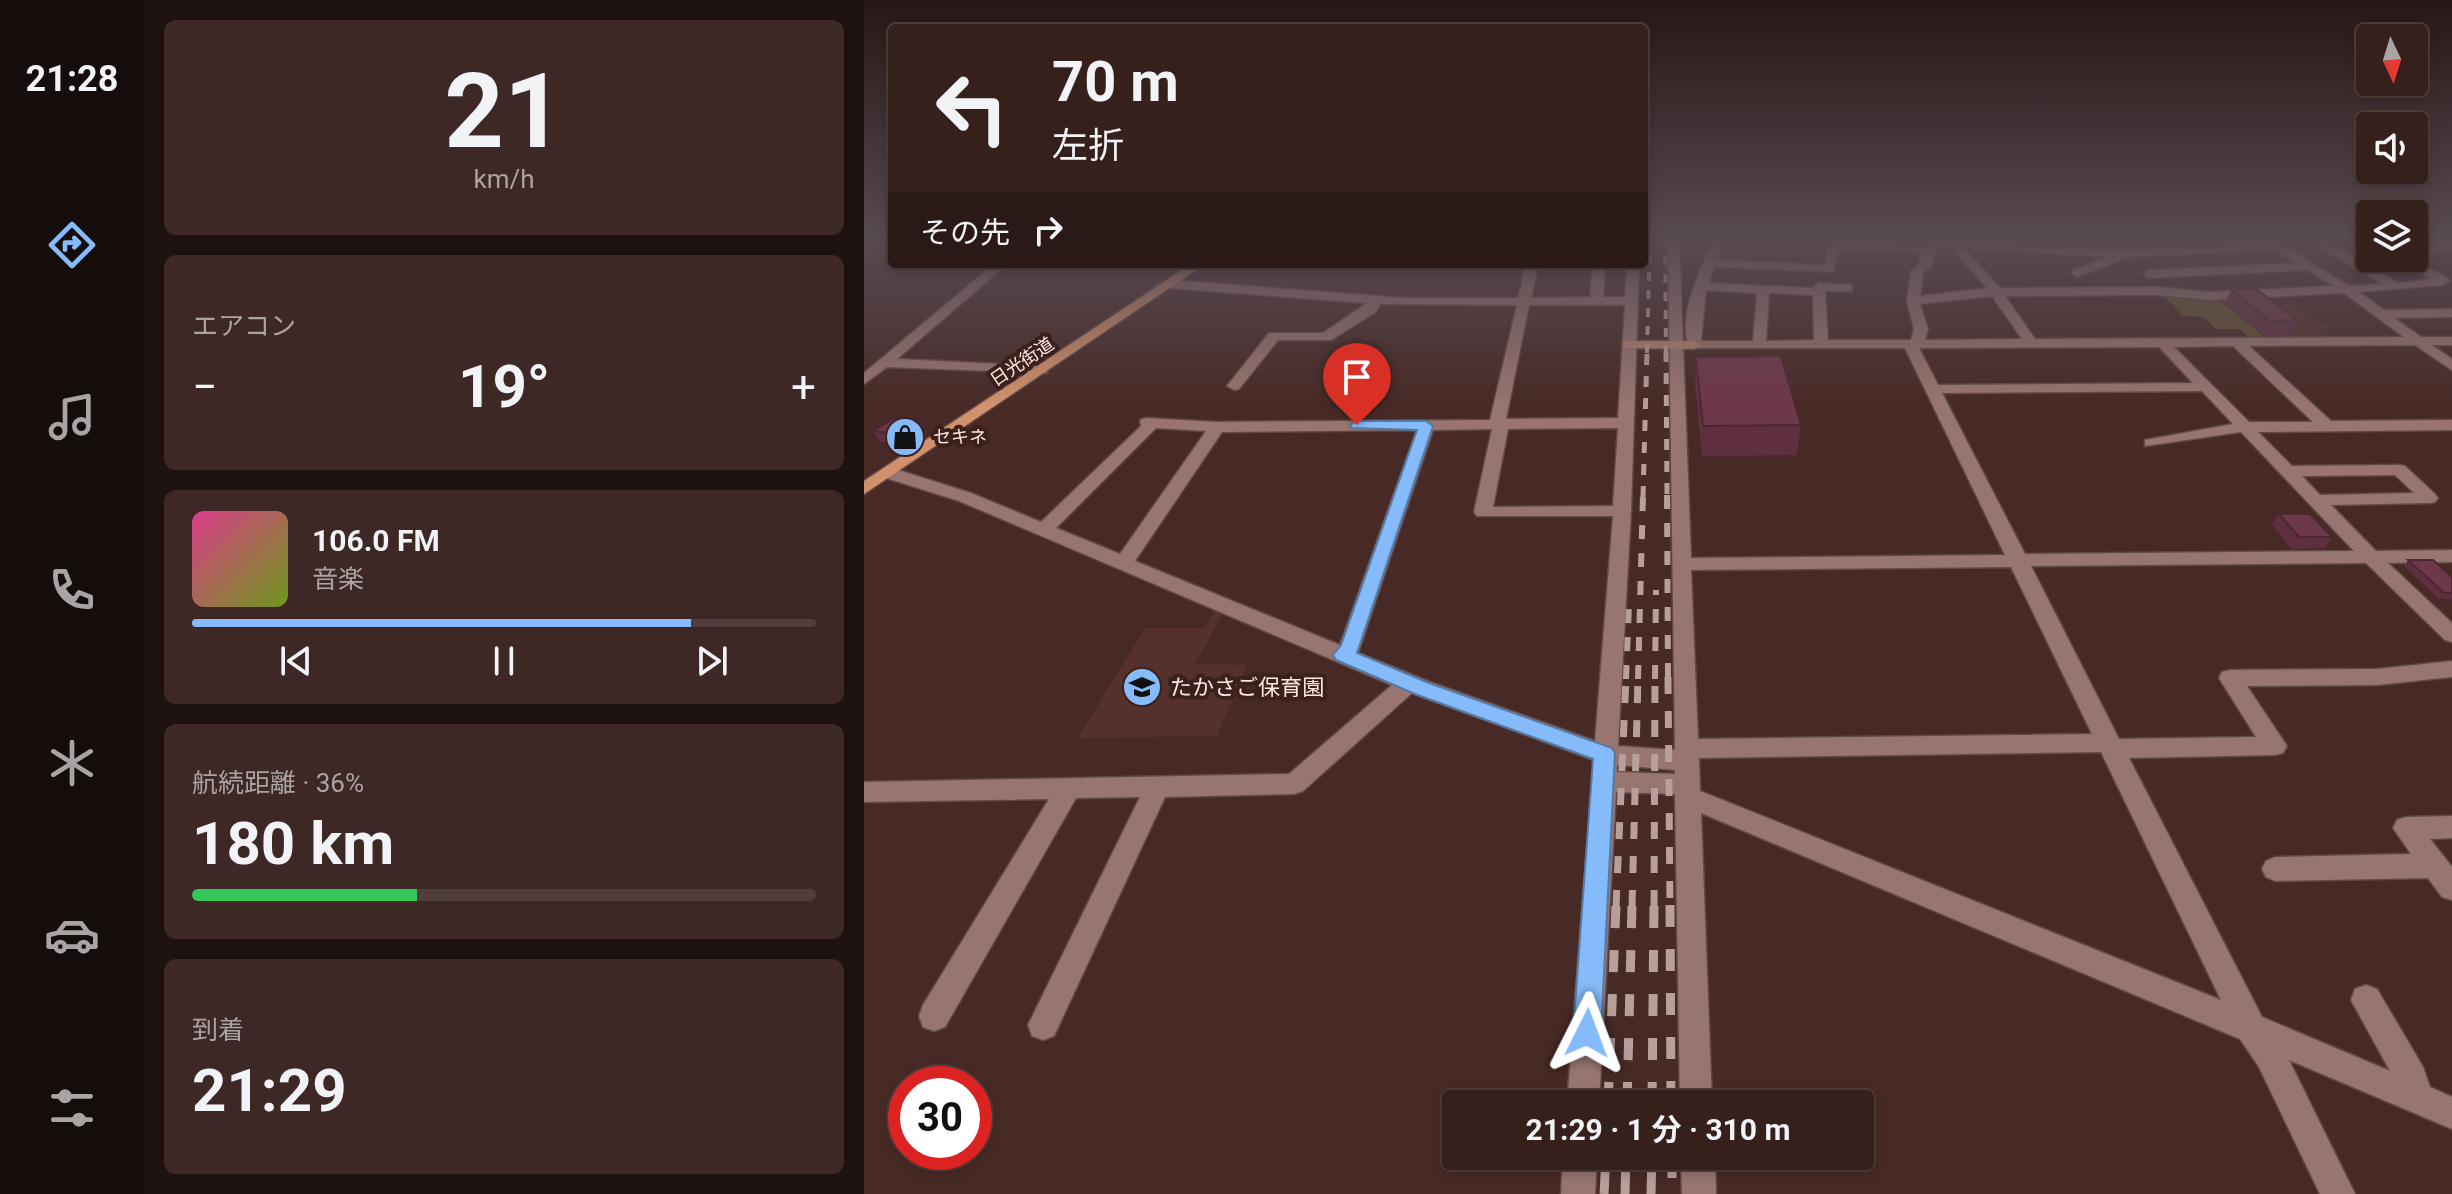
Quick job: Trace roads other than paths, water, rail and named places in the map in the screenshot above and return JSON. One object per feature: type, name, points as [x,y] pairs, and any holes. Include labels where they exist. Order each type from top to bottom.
[{"type":"main road","name":"日光街道","points":[[864,489],[1155,294]]},
{"type":"street","points":[[864,380],[966,294]]},
{"type":"street","points":[[1294,294],[1375,300],[1631,301]]},
{"type":"street","points":[[1525,294],[1483,512],[1622,511]]},
{"type":"street","points":[[1596,301],[1597,294]]},
{"type":"street","points":[[1584,1090],[1622,511],[1631,294]]},
{"type":"street","points":[[1679,294],[1685,344],[1681,564],[1696,1090]]},
{"type":"street","points":[[1685,344],[1697,294]]},
{"type":"street","points":[[1759,345],[1763,294]]},
{"type":"street","points":[[1819,294],[1821,345]]},
{"type":"street","points":[[1913,344],[1921,329],[1914,294]]},
{"type":"street","points":[[1913,301],[1981,294]]},
{"type":"street","points":[[1998,294],[2032,344]]},
{"type":"street","points":[[2188,294],[2248,294]]},
{"type":"street","points":[[2352,294],[2452,366]]},
{"type":"street","points":[[1234,386],[1274,336],[1326,337],[1371,309],[1375,300]]},
{"type":"street","points":[[2379,314],[2452,313]]},
{"type":"street","points":[[1628,344],[2452,341]]},
{"type":"street","points":[[2236,342],[2327,426]]},
{"type":"street","points":[[2163,343],[2371,557],[2452,635]]},
{"type":"street","points":[[1913,344],[1932,389],[2250,1027],[2270,1056],[2338,1194]]},
{"type":"street","points":[[884,363],[1042,370]]},
{"type":"street","points":[[1932,389],[2206,387]]},
{"type":"street","points":[[1043,531],[1148,425],[1625,423]]},
{"type":"street","points":[[2151,443],[2245,427],[2452,425]]},
{"type":"street","points":[[1343,655],[1350,649],[1426,426]]},
{"type":"street","points":[[1123,564],[1217,427]]},
{"type":"street","points":[[2286,471],[2399,470],[2429,498],[2315,500]]},
{"type":"street","points":[[889,473],[965,497],[1409,683],[1604,754],[1688,773],[2250,1027],[2452,1113]]},
{"type":"street","points":[[1681,564],[2452,556]]},
{"type":"street","points":[[1602,782],[1688,773],[2110,746],[2275,746],[2230,678],[2377,677],[2452,669]]},
{"type":"street","points":[[864,792],[1294,784],[1409,683]]},
{"type":"street","points":[[1043,1025],[1157,787]]},
{"type":"street","points":[[934,1016],[1068,789]]},
{"type":"street","points":[[2452,827],[2406,828],[2452,888]]},
{"type":"street","points":[[2275,869],[2435,866]]},
{"type":"street","points":[[2366,1000],[2412,1078],[2416,1098]]},
{"type":"street","points":[[1578,1194],[1579,1170]]},
{"type":"street","points":[[1698,1170],[1699,1194]]},
{"type":"railway","points":[[1647,353],[1649,294]]},
{"type":"railway","points":[[1665,294],[1666,353]]},
{"type":"railway","points":[[1643,497],[1647,351]]},
{"type":"railway","points":[[1666,351],[1667,497]]},
{"type":"railway","points":[[1638,679],[1643,495]]},
{"type":"railway","points":[[1667,495],[1668,679]]},
{"type":"railway","points":[[1655,679],[1656,590]]},
{"type":"railway","points":[[1626,679],[1629,604]]},
{"type":"railway","points":[[1616,907],[1626,677]]},
{"type":"railway","points":[[1632,907],[1638,677]]},
{"type":"railway","points":[[1654,907],[1655,677]]},
{"type":"railway","points":[[1668,677],[1670,907]]},
{"type":"railway","points":[[1609,1090],[1616,905]]},
{"type":"railway","points":[[1627,1090],[1632,905]]},
{"type":"railway","points":[[1652,1090],[1654,905]]},
{"type":"railway","points":[[1670,905],[1671,1090]]},
{"type":"railway","points":[[1604,1194],[1605,1170]]},
{"type":"railway","points":[[1625,1194],[1626,1170]]},
{"type":"railway","points":[[1651,1194],[1652,1170]]},
{"type":"railway","points":[[1672,1170],[1672,1194]]},
{"type":"place","name":"セキネ","points":[[905,437]]},
{"type":"place","name":"たかさご保育園","points":[[1142,687]]}]
